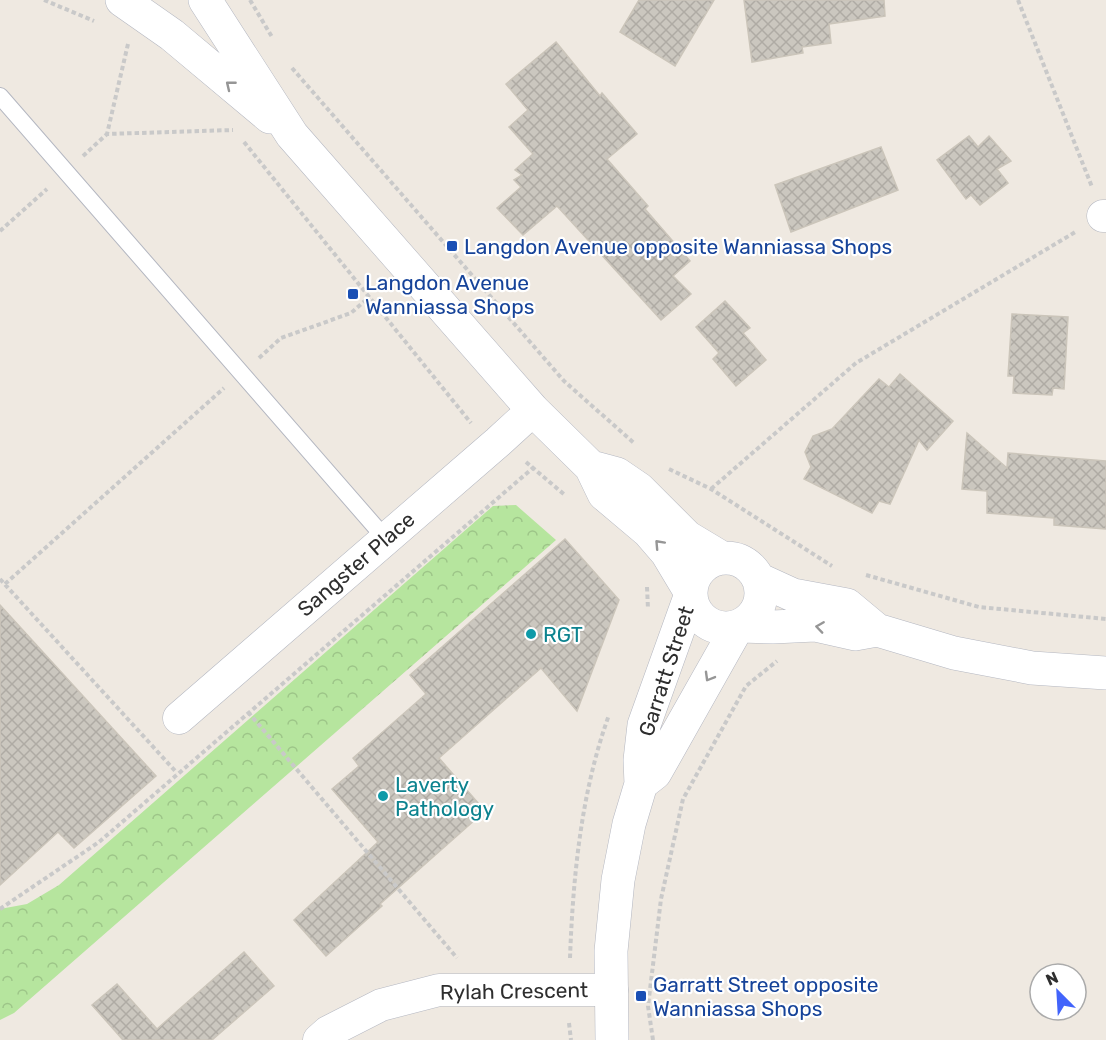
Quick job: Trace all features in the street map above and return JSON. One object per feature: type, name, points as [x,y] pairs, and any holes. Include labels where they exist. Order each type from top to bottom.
[{"type":"street","points":[[122,0],[172,35],[292,135]]},
{"type":"street","points":[[205,0],[292,135],[533,410],[591,467],[604,494],[648,531],[668,553],[691,593],[694,607],[701,618],[712,626],[725,629],[740,626],[815,625],[855,634],[878,630]]},
{"type":"street","name":"Sangster Place","points":[[179,718],[533,410]]},
{"type":"street","points":[[591,467],[617,474],[639,489],[687,537],[722,558]]},
{"type":"street","points":[[691,593],[700,569],[710,562],[722,558],[744,563],[752,569],[758,579],[761,592],[759,605],[752,617],[740,626]]},
{"type":"street","points":[[758,579],[793,595],[847,605],[878,630],[954,653],[1032,668],[1106,674]]},
{"type":"street","name":"Garratt Street","points":[[612,1040],[611,951],[618,880],[629,825],[641,784],[640,760],[644,724],[691,593]]},
{"type":"street","name":"Garratt Street","points":[[641,784],[655,772],[740,626]]},
{"type":"street","name":"Rylah Crescent","points":[[319,1040],[328,1032],[381,1005],[439,990],[612,990]]},
{"type":"lane","points":[[0,96],[385,538]]},
{"type":"path","points":[[44,0],[86,16],[102,25]]},
{"type":"path","points":[[250,0],[273,38]]},
{"type":"path","points":[[711,489],[856,363],[1105,216],[1018,0]]},
{"type":"path","points":[[123,37],[138,48]]},
{"type":"path","points":[[129,41],[107,134],[234,130],[230,124]]},
{"type":"path","points":[[290,66],[564,381],[641,450]]},
{"type":"path","points":[[242,139],[472,424]]},
{"type":"path","points":[[5,584],[280,338],[351,313],[369,297]]},
{"type":"path","points":[[658,465],[711,489],[829,565],[841,568]]},
{"type":"path","points":[[0,909],[99,842],[534,467],[569,499]]},
{"type":"path","points":[[864,574],[979,607],[1106,619]]},
{"type":"path","points":[[0,579],[177,773]]},
{"type":"path","points":[[645,581],[648,592],[648,610],[645,618]]},
{"type":"path","points":[[654,1040],[648,1006],[649,994],[661,899],[683,799],[746,686]]},
{"type":"path","points":[[568,990],[572,908],[584,814],[598,746],[612,708]]},
{"type":"path","points":[[248,712],[457,959],[459,990]]},
{"type":"green space","points":[[516,505],[556,540],[14,1013],[0,1020],[0,909],[27,904],[59,885],[493,506]]},
{"type":"building","points":[[639,0],[714,0],[675,66],[620,32]]},
{"type":"building","points":[[744,0],[884,0],[885,16],[829,24],[831,43],[802,47],[803,53],[752,62]]},
{"type":"building","points":[[556,42],[600,96],[602,93],[637,134],[607,159],[648,206],[645,209],[690,261],[673,276],[691,294],[661,320],[557,206],[523,235],[497,208],[521,187],[514,180],[522,175],[515,170],[533,154],[509,127],[528,110],[506,84]]},
{"type":"building","points":[[969,136],[978,147],[989,136],[1011,161],[997,169],[1008,183],[980,205],[971,195],[966,199],[937,160]]},
{"type":"building","points":[[881,147],[898,190],[791,232],[775,185]]},
{"type":"building","points":[[725,301],[750,328],[743,333],[766,360],[736,386],[713,359],[719,353],[696,327]]},
{"type":"building","points":[[1012,314],[1068,317],[1064,389],[1053,388],[1052,395],[1013,393],[1014,376],[1008,376]]},
{"type":"building","points":[[900,374],[953,421],[927,450],[919,440],[890,504],[879,501],[872,513],[804,479],[811,467],[805,452],[813,436],[832,429],[879,379],[889,387]]},
{"type":"building","points":[[967,433],[1007,468],[1008,453],[1106,461],[1106,529],[1054,525],[1054,518],[987,513],[987,491],[962,489]]},
{"type":"building","points":[[565,539],[619,600],[577,711],[541,668],[439,758],[485,811],[380,904],[382,906],[326,956],[294,920],[378,842],[332,789],[359,766],[353,758],[426,694],[410,675]]},
{"type":"building","points":[[0,605],[156,776],[74,848],[58,832],[0,885]]},
{"type":"building","points":[[244,952],[274,986],[212,1040],[123,1040],[92,1005],[117,984],[157,1029]]},
{"type":"place","name":"Langdon Avenue opposite Wanniassa Shops","points":[[452,246]]},
{"type":"place","name":"Langdon Avenue Wanniassa Shops","points":[[353,294]]},
{"type":"place","name":"RGT","points":[[531,634]]},
{"type":"place","name":"Laverty Pathology","points":[[383,796]]},
{"type":"place","name":"Garratt Street opposite Wanniassa Shops","points":[[641,996]]}]
